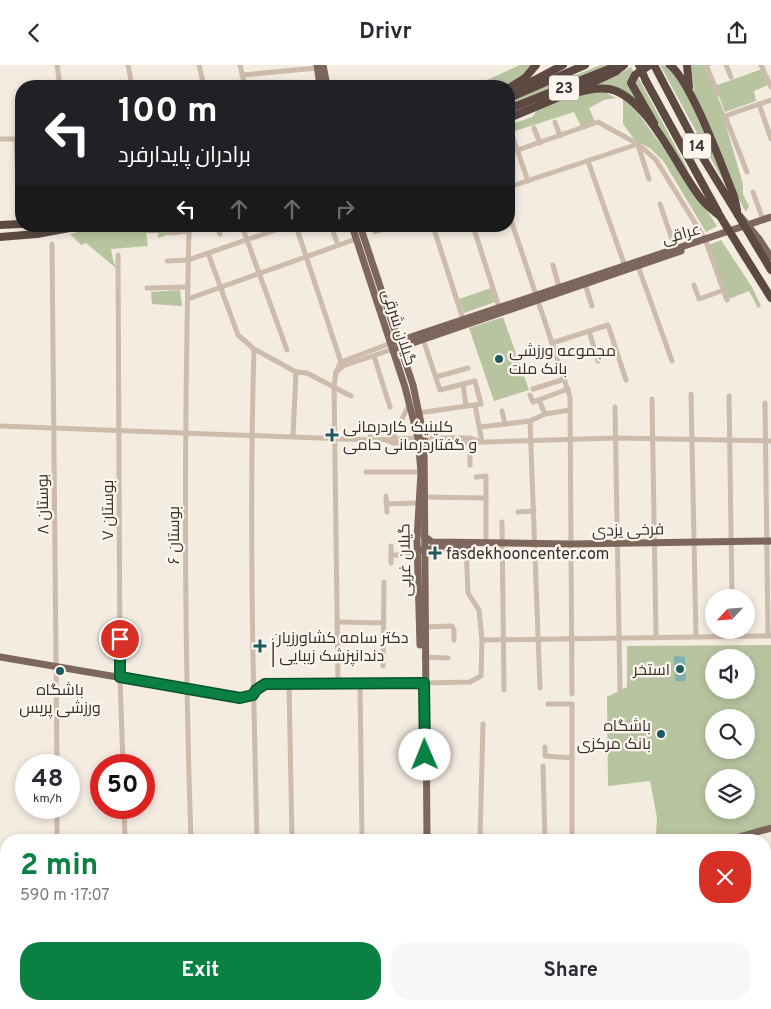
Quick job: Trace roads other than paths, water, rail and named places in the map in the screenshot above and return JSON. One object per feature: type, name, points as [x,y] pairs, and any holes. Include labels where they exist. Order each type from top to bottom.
[{"type":"highway","points":[[515,84],[525,78],[536,65]]},
{"type":"highway","points":[[515,90],[563,65]]},
{"type":"highway","name":"23","points":[[515,95],[585,65]]},
{"type":"highway","name":"23","points":[[515,107],[619,65]]},
{"type":"highway","points":[[515,116],[615,72],[624,65]]},
{"type":"highway","name":"14","points":[[639,65],[720,216],[771,298]]},
{"type":"highway","points":[[650,65],[634,75],[632,85],[663,140],[703,201],[720,216]]},
{"type":"highway","name":"14","points":[[654,65],[703,158],[757,242],[771,270]]},
{"type":"highway","points":[[670,65],[678,73],[692,99],[734,196],[738,215]]},
{"type":"highway","points":[[687,65],[692,99]]},
{"type":"highway","points":[[560,97],[598,89],[616,91],[631,99],[663,140]]},
{"type":"highway","points":[[0,225],[15,224]]},
{"type":"highway","points":[[0,237],[48,232]]},
{"type":"main road","points":[[318,80],[321,66]]},
{"type":"main road","points":[[321,66],[325,80]]},
{"type":"main road","name":"عراقی","points":[[400,343],[423,339],[559,287],[626,267],[638,266],[771,217]]},
{"type":"main road","name":"گیلان شرقی","points":[[354,232],[421,441]]},
{"type":"main road","name":"گیلان شرقی","points":[[362,232],[413,385],[421,441]]},
{"type":"main road","points":[[366,232],[366,243]]},
{"type":"main road","name":"عراقی","points":[[400,343],[499,307],[585,284],[675,248],[709,239]]},
{"type":"main road","points":[[757,242],[771,257]]},
{"type":"main road","points":[[372,288],[380,285]]},
{"type":"main road","points":[[388,334],[396,331]]},
{"type":"main road","points":[[392,346],[400,343]]},
{"type":"main road","name":"گیلان غربی","points":[[421,441],[421,472],[417,503],[421,538]]},
{"type":"main road","name":"گیلان غربی","points":[[421,441],[426,471],[419,551],[423,682]]},
{"type":"main road","name":"فرخی یزدی","points":[[421,538],[432,542],[571,544],[768,541]]},
{"type":"main road","name":"فرخی یزدی","points":[[419,551],[433,547],[486,543]]},
{"type":"main road","name":"گیلان غربی","points":[[419,551],[424,627],[423,682]]},
{"type":"main road","points":[[0,657],[240,698],[253,695],[256,690],[265,684],[423,682],[427,834]]},
{"type":"main road","points":[[750,834],[771,828]]},
{"type":"street","points":[[57,65],[59,80]]},
{"type":"street","points":[[128,65],[131,80]]},
{"type":"street","points":[[199,65],[203,80]]},
{"type":"street","points":[[240,65],[243,80]]},
{"type":"street","points":[[706,65],[718,94]]},
{"type":"street","points":[[726,65],[731,77]]},
{"type":"street","points":[[761,65],[771,87]]},
{"type":"street","points":[[242,75],[321,66]]},
{"type":"street","points":[[747,173],[725,116],[771,100]]},
{"type":"street","points":[[759,104],[771,139]]},
{"type":"street","points":[[555,122],[560,136]]},
{"type":"street","points":[[515,151],[598,123],[638,144],[656,160],[709,239],[727,300]]},
{"type":"street","points":[[534,128],[540,143]]},
{"type":"street","points":[[0,139],[15,139]]},
{"type":"street","points":[[515,142],[528,181]]},
{"type":"street","points":[[515,185],[638,144]]},
{"type":"street","points":[[638,144],[649,179]]},
{"type":"street","points":[[588,161],[626,267]]},
{"type":"street","points":[[753,192],[763,220]]},
{"type":"street","points":[[660,204],[675,248]]},
{"type":"street","points":[[170,233],[180,232]]},
{"type":"street","name":"بوستان ۶","points":[[189,232],[186,434],[186,688],[192,834]]},
{"type":"street","points":[[244,232],[287,350]]},
{"type":"street","points":[[167,261],[188,260],[270,232]]},
{"type":"street","points":[[298,232],[341,362],[336,372],[334,386],[338,683]]},
{"type":"street","points":[[333,232],[338,245]]},
{"type":"street","points":[[435,232],[463,319]]},
{"type":"street","points":[[475,232],[499,307]]},
{"type":"street","points":[[515,232],[568,389],[570,410],[572,694]]},
{"type":"street","points":[[188,299],[356,239]]},
{"type":"street","name":"بوستان ۸","points":[[52,244],[57,754]]},
{"type":"street","points":[[208,253],[238,335],[254,349],[296,372],[307,373],[351,396]]},
{"type":"street","name":"بوستان ۷","points":[[118,255],[120,677],[123,754]]},
{"type":"street","points":[[553,265],[559,287]]},
{"type":"street","points":[[638,266],[672,361]]},
{"type":"street","points":[[585,284],[592,306]]},
{"type":"street","points":[[694,285],[699,299],[724,291]]},
{"type":"street","points":[[147,288],[188,287]]},
{"type":"street","points":[[552,343],[608,325],[626,380]]},
{"type":"street","points":[[589,331],[598,361]]},
{"type":"street","points":[[418,413],[481,404],[475,381],[440,390],[423,339]]},
{"type":"street","points":[[341,362],[392,346]]},
{"type":"street","points":[[336,372],[343,366],[374,356],[392,346]]},
{"type":"street","points":[[254,349],[251,435],[253,695],[257,834]]},
{"type":"street","points":[[374,356],[390,407]]},
{"type":"street","points":[[436,377],[468,368]]},
{"type":"street","points":[[293,436],[296,372]]},
{"type":"street","points":[[533,389],[565,379]]},
{"type":"street","points":[[463,384],[466,406]]},
{"type":"street","points":[[530,395],[533,402],[568,389]]},
{"type":"street","points":[[692,394],[696,637]]},
{"type":"street","points":[[729,396],[732,589]]},
{"type":"street","points":[[539,399],[545,415]]},
{"type":"street","points":[[652,399],[656,637]]},
{"type":"street","points":[[755,635],[769,636],[768,441],[765,403]]},
{"type":"street","points":[[393,437],[410,405]]},
{"type":"street","points":[[475,405],[482,442]]},
{"type":"street","points":[[614,407],[617,638],[620,691]]},
{"type":"street","points":[[480,427],[530,421],[545,415],[570,410]]},
{"type":"street","points":[[502,411],[505,424]]},
{"type":"street","points":[[530,421],[540,688]]},
{"type":"street","points":[[370,440],[371,425]]},
{"type":"street","points":[[0,426],[370,440],[386,440],[393,437],[470,444],[482,442],[615,438],[768,441]]},
{"type":"street","points":[[386,440],[393,443],[470,438],[482,442]]},
{"type":"street","points":[[470,444],[470,465]]},
{"type":"street","points":[[366,472],[421,472]]},
{"type":"street","points":[[476,477],[486,477],[486,543]]},
{"type":"street","points":[[386,497],[387,512]]},
{"type":"street","points":[[423,497],[486,498]]},
{"type":"street","points":[[386,504],[417,503]]},
{"type":"street","points":[[518,512],[534,511]]},
{"type":"street","points":[[502,521],[504,690]]},
{"type":"street","points":[[391,546],[391,563]]},
{"type":"street","points":[[423,682],[470,682],[478,679],[482,671],[482,640],[479,610],[468,593],[466,546]]},
{"type":"street","points":[[391,555],[419,551]]},
{"type":"street","points":[[383,666],[384,582]]},
{"type":"street","points":[[338,622],[384,623]]},
{"type":"street","points":[[424,627],[452,626],[454,627],[454,640]]},
{"type":"street","points":[[482,640],[705,636]]},
{"type":"street","points":[[424,657],[448,658]]},
{"type":"street","points":[[360,683],[362,834]]},
{"type":"street","points":[[289,684],[292,834]]},
{"type":"street","points":[[548,704],[572,704],[572,834]]},
{"type":"street","points":[[480,834],[483,724]]},
{"type":"street","points":[[545,747],[545,756],[572,758]]},
{"type":"street","points":[[543,766],[545,834]]},
{"type":"street","points":[[57,819],[57,834]]},
{"type":"street","points":[[125,819],[126,834]]},
{"type":"water","name":"استخر","points":[[674,656],[685,657],[686,681],[675,681]]},
{"type":"place","name":"مجموعه ورزشی بانک ملت","points":[[499,359]]},
{"type":"place","name":"کلینیک کاردرمانی و گفتاردرمانی حامی","points":[[332,435]]},
{"type":"place","name":"fasdekhooncenter.com","points":[[435,553]]},
{"type":"place","name":"دکتر سامه کشاورزیان | دندانپزشک زیبایی","points":[[260,646]]},
{"type":"place","name":"استخر","points":[[680,669]]},
{"type":"place","name":"باشگاه ورزشی پریس","points":[[60,671]]},
{"type":"place","name":"باشگاه بانک مرکزی","points":[[661,734]]}]
